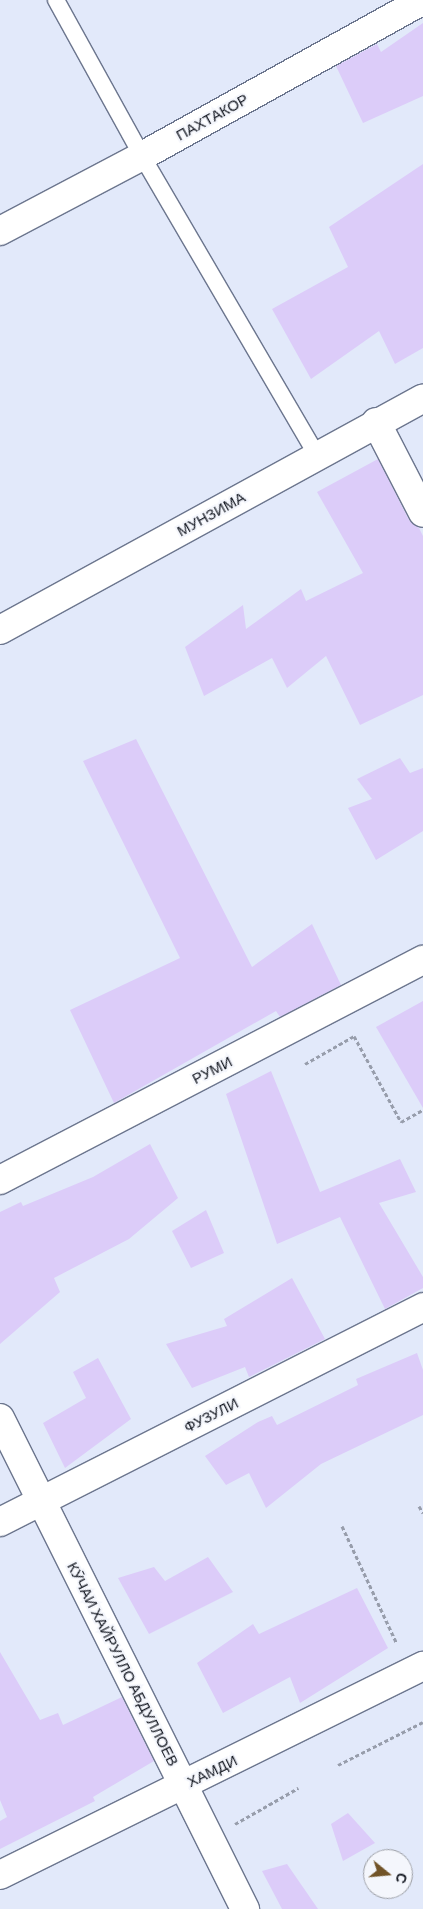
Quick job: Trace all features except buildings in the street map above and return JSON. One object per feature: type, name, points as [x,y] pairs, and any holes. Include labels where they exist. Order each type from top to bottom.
[{"type":"street","name":"ПАХТАКОР","points":[[0,231],[142,156],[423,0]]},
{"type":"street","name":"МУНЗИМА","points":[[0,630],[318,456],[376,422],[423,398]]},
{"type":"street","points":[[376,422],[423,513]]},
{"type":"street","name":"РУМИ","points":[[0,1180],[423,960]]},
{"type":"street","name":"ФУЗУЛИ","points":[[0,1522],[423,1308]]},
{"type":"street","name":"КӮЧАИ ХАЙРУЛЛО АБДУЛЛОЕВ","points":[[0,1418],[245,1909]]},
{"type":"street","name":"ХАМДИ","points":[[0,1875],[423,1666]]},
{"type":"lane","points":[[56,0],[142,156],[318,456]]},
{"type":"path","points":[[305,1064],[354,1036],[401,1122],[423,1110]]},
{"type":"path","points":[[419,1506],[423,1513]]},
{"type":"path","points":[[342,1526],[396,1642]]},
{"type":"path","points":[[338,1765],[423,1722]]},
{"type":"path","points":[[234,1825],[298,1788]]}]
